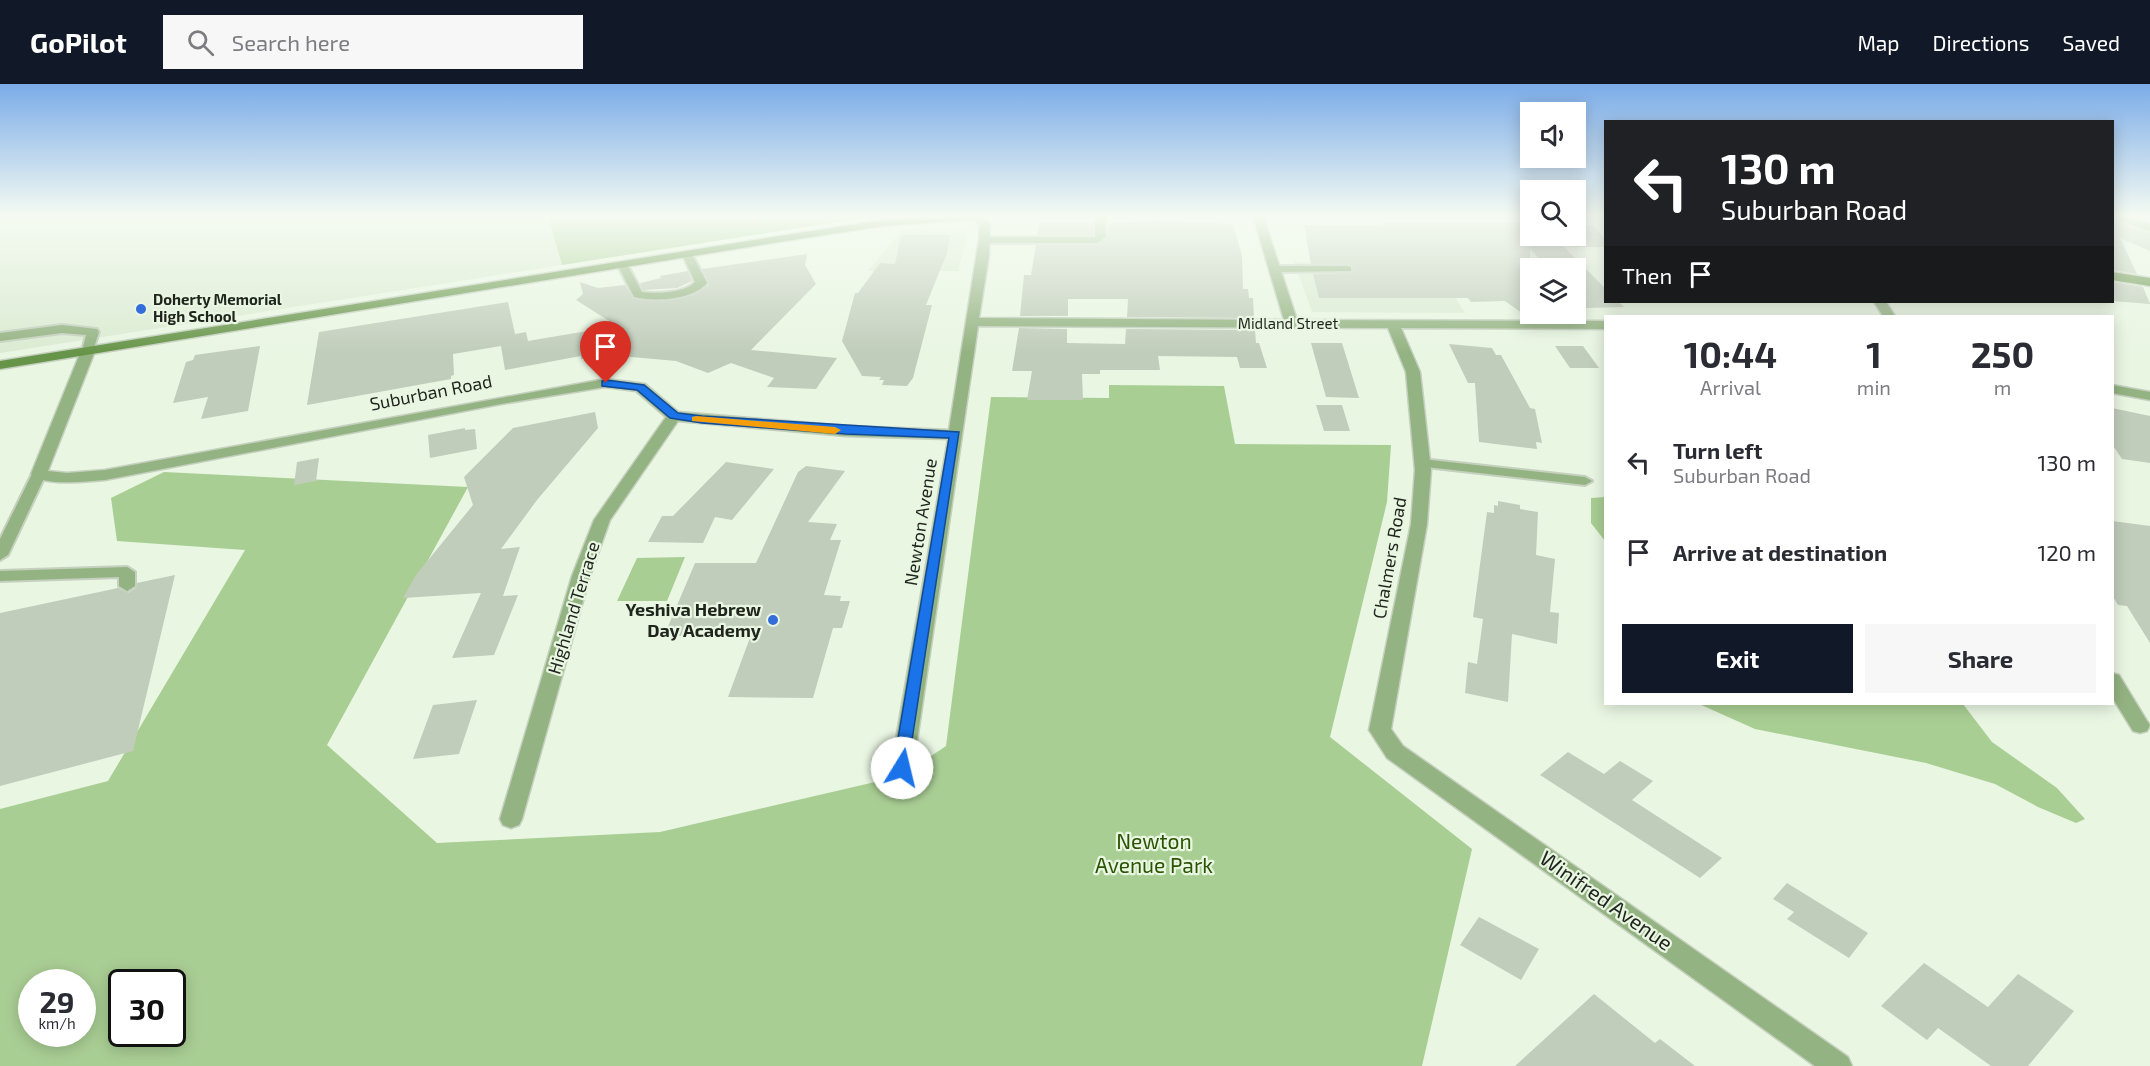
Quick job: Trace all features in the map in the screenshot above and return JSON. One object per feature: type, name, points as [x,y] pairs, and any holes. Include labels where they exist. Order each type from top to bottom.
[{"type":"main road","points":[[0,365],[636,262]]},
{"type":"main road","points":[[2114,276],[2150,282]]},
{"type":"street","name":"Newton Avenue","points":[[902,768],[981,262]]},
{"type":"street","points":[[1273,262],[1293,324]]},
{"type":"street","name":"Midland Street","points":[[971,322],[1604,325]]},
{"type":"street","name":"Chalmers Road","points":[[1380,730],[1390,661],[1419,525],[1422,463],[1413,372],[1393,324]]},
{"type":"street","points":[[39,474],[88,351]]},
{"type":"street","name":"Suburban Road","points":[[39,474],[67,478],[105,475],[591,384],[619,383],[640,387],[674,416]]},
{"type":"street","points":[[2114,389],[2150,396]]},
{"type":"street","points":[[674,416],[732,423],[955,435]]},
{"type":"street","name":"Highland Terrace","points":[[511,819],[582,576],[602,520],[674,416]]},
{"type":"street","points":[[2114,683],[2140,726]]},
{"type":"street","name":"Winifred Avenue","points":[[1380,730],[1395,752],[1838,1066]]},
{"type":"lane","points":[[622,264],[638,295],[652,297],[700,287],[701,284],[691,262]]},
{"type":"lane","points":[[1275,269],[1347,269]]},
{"type":"lane","points":[[0,338],[62,329],[93,332],[93,342],[88,351]]},
{"type":"lane","points":[[1422,463],[1585,481]]},
{"type":"lane","points":[[0,555],[39,474]]},
{"type":"lane","points":[[0,576],[127,572],[127,586]]},
{"type":"shaded area","points":[[0,262],[561,262],[562,265],[0,353]]},
{"type":"shaded area","points":[[876,262],[960,262],[958,271],[868,271]]},
{"type":"shaded area","points":[[1294,262],[1434,263],[1465,313],[1312,312]]},
{"type":"green space","points":[[561,262],[582,262],[562,265]]},
{"type":"green space","name":"Newton Avenue Park","points":[[1109,385],[1224,386],[1235,444],[1391,445],[1387,502],[1330,737],[1472,849],[1422,1066],[0,1066],[0,809],[108,781],[245,550],[117,541],[111,498],[164,472],[468,487],[327,745],[437,843],[660,832],[901,776],[946,746],[991,397],[1109,398]]},
{"type":"green space","points":[[1604,497],[1604,540],[1591,523],[1591,498]]},
{"type":"green space","points":[[685,557],[667,601],[617,601],[637,558]]},
{"type":"green space","points":[[1701,705],[1964,705],[1992,742],[2057,788],[2085,819],[2076,823],[2038,807],[1995,784],[1926,763],[1755,729]]},
{"type":"building","points":[[752,262],[806,262],[805,265],[816,284],[751,350],[837,358],[816,389],[767,387],[774,378],[731,363],[708,373],[676,361],[609,355],[581,359],[581,356],[505,370],[501,346],[453,354],[454,375],[451,379],[307,405],[319,332],[508,302],[515,334],[526,332],[528,341],[617,326],[576,300],[583,294],[580,282],[598,288],[625,285],[634,299],[673,300],[693,295],[709,285],[702,269]]},
{"type":"building","points":[[895,262],[943,262],[926,305],[932,305],[913,378],[907,386],[882,385],[884,380],[879,380],[881,377],[862,376],[842,341],[855,293],[858,293],[880,263],[895,264]]},
{"type":"building","points":[[1033,262],[1242,262],[1243,289],[1248,289],[1249,298],[1253,298],[1254,318],[1127,317],[1128,299],[1068,299],[1068,316],[1020,316],[1024,275],[1031,275]]},
{"type":"building","points":[[1311,262],[1520,262],[1520,312],[1505,301],[1471,302],[1468,298],[1319,298],[1313,274],[1351,273],[1353,267],[1347,264],[1311,264]]},
{"type":"building","points":[[2114,262],[2131,262],[2137,274],[2114,270]]},
{"type":"building","points":[[1586,269],[1604,287],[1604,303],[1620,303],[1624,307],[1586,308]]},
{"type":"building","points":[[688,271],[692,281],[677,288],[643,290],[640,283],[661,278],[660,276]]},
{"type":"building","points":[[2114,282],[2143,287],[2150,304],[2114,301]]},
{"type":"building","points":[[1019,328],[1067,329],[1067,343],[1125,344],[1126,329],[1255,330],[1256,343],[1259,343],[1267,368],[1240,368],[1237,357],[1158,356],[1160,370],[1100,370],[1100,374],[1082,374],[1083,400],[1027,400],[1032,371],[1012,371]]},
{"type":"building","points":[[1311,343],[1342,343],[1359,398],[1326,397]]},
{"type":"building","points":[[1449,344],[1492,348],[1496,355],[1501,355],[1530,408],[1535,409],[1542,443],[1536,442],[1537,449],[1479,442],[1475,383],[1468,383]]},
{"type":"building","points":[[260,346],[248,411],[201,419],[208,397],[173,403],[186,362],[193,360],[195,355]]},
{"type":"building","points":[[1555,346],[1583,346],[1599,368],[1570,368]]},
{"type":"building","points":[[1316,405],[1342,405],[1350,431],[1324,431]]},
{"type":"building","points":[[2114,408],[2150,416],[2150,463],[2122,459],[2114,447]]},
{"type":"building","points":[[595,412],[598,428],[537,500],[501,549],[520,547],[503,596],[518,595],[494,655],[452,658],[481,593],[403,598],[416,575],[473,505],[464,477],[513,428]]},
{"type":"building","points":[[465,428],[465,430],[475,429],[477,449],[430,458],[428,435]]},
{"type":"building","points":[[319,458],[316,481],[294,485],[297,462]]},
{"type":"building","points":[[726,462],[774,469],[732,520],[715,517],[703,543],[648,542],[662,516],[673,516]]},
{"type":"building","points":[[806,466],[845,471],[808,522],[837,524],[830,540],[841,540],[824,595],[841,596],[840,601],[850,601],[842,628],[833,628],[813,698],[728,697],[751,635],[664,636],[695,563],[756,563],[798,472]]},
{"type":"building","points":[[1498,501],[1520,505],[1520,509],[1538,512],[1536,555],[1555,559],[1550,612],[1559,613],[1557,644],[1512,634],[1508,702],[1465,693],[1468,662],[1477,664],[1483,619],[1473,617],[1487,512],[1494,513],[1494,505],[1498,506]]},
{"type":"building","points":[[2114,521],[2150,526],[2150,643],[2127,606],[2118,605],[2114,598]]},
{"type":"building","points":[[175,575],[133,751],[0,786],[0,613],[118,588],[128,593],[136,588],[137,583]]},
{"type":"building","points":[[477,700],[459,754],[413,759],[433,705]]},
{"type":"building","points":[[1568,752],[1604,774],[1620,761],[1653,781],[1632,800],[1722,858],[1700,878],[1540,775]]},
{"type":"building","points":[[1787,883],[1868,933],[1849,958],[1787,919],[1794,912],[1773,899]]},
{"type":"building","points":[[1479,917],[1539,949],[1521,980],[1460,945]]},
{"type":"building","points":[[1924,963],[1988,1007],[2018,974],[2074,1011],[2028,1066],[1991,1066],[1938,1028],[1927,1040],[1881,1006]]},
{"type":"building","points":[[1594,994],[1655,1043],[1660,1039],[1695,1066],[1515,1066]]},
{"type":"slow traffic","points":[[696,419],[835,430]]},
{"type":"place","name":"Doherty Memorial High School","points":[[141,309]]},
{"type":"place","name":"Yeshiva Hebrew Day Academy","points":[[773,620]]},
{"type":"route","points":[[606,383],[640,387],[663,404],[674,416],[732,423],[846,431],[955,435],[902,768]]}]
